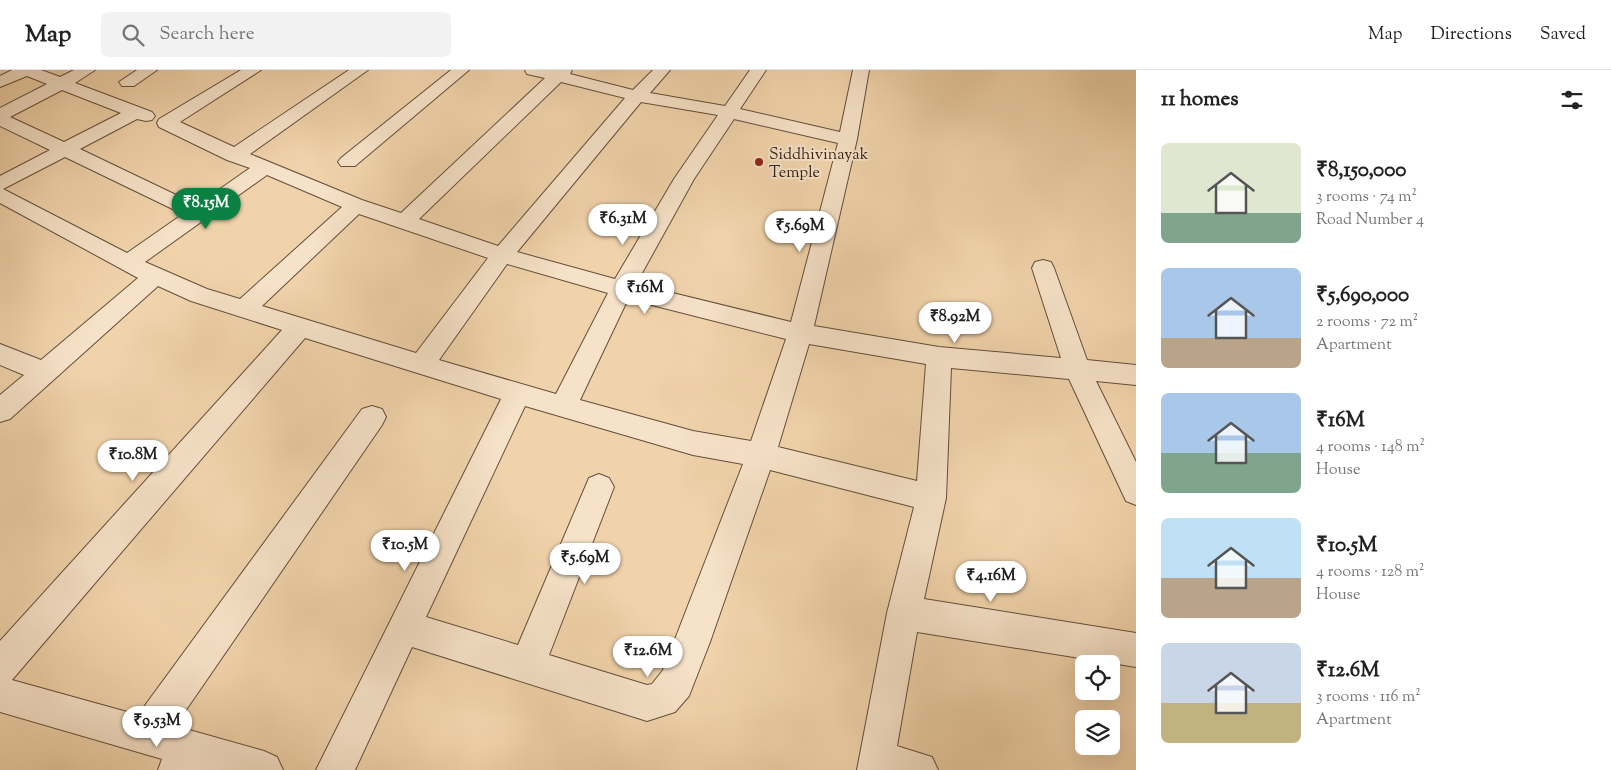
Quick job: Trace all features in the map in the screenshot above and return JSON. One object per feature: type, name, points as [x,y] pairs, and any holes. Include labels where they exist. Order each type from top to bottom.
[{"type":"street","points":[[0,82],[26,70],[166,123],[234,156],[285,174],[355,205],[403,223],[502,255],[621,289],[800,333],[939,357],[1136,375]]},
{"type":"street","points":[[0,115],[87,70]]},
{"type":"street","points":[[128,82],[149,70]]},
{"type":"street","points":[[166,123],[253,70]]},
{"type":"street","points":[[234,156],[360,70]]},
{"type":"street","points":[[348,162],[460,70]]},
{"type":"street","points":[[533,70],[560,73],[637,96],[730,112],[756,120],[848,140]]},
{"type":"street","points":[[422,365],[502,255],[637,96],[662,70]]},
{"type":"street","points":[[564,407],[621,289],[684,179],[758,70]]},
{"type":"street","points":[[404,627],[647,704],[662,700],[676,683],[693,642],[761,456],[800,333],[848,140],[861,70]]},
{"type":"street","points":[[403,223],[560,73]]},
{"type":"street","points":[[0,184],[136,112]]},
{"type":"street","points":[[0,119],[198,213]]},
{"type":"street","points":[[128,263],[264,168]]},
{"type":"street","points":[[0,195],[128,263],[199,295],[517,394],[693,443],[761,456],[931,498]]},
{"type":"street","points":[[244,309],[343,219],[355,205]]},
{"type":"street","points":[[1043,268],[1077,370],[1134,485]]},
{"type":"street","points":[[0,411],[155,276]]},
{"type":"street","points":[[0,667],[300,327]]},
{"type":"street","points":[[0,354],[45,373]]},
{"type":"street","points":[[920,770],[876,765],[904,613],[931,498],[939,357]]},
{"type":"street","points":[[335,770],[517,394]]},
{"type":"street","points":[[146,736],[372,417]]},
{"type":"street","points":[[526,665],[599,487]]},
{"type":"street","points":[[904,613],[1136,650]]},
{"type":"street","points":[[0,694],[146,736],[182,758],[264,770]]},
{"type":"place","name":"Siddhivinayak Temple","points":[[759,162]]}]
